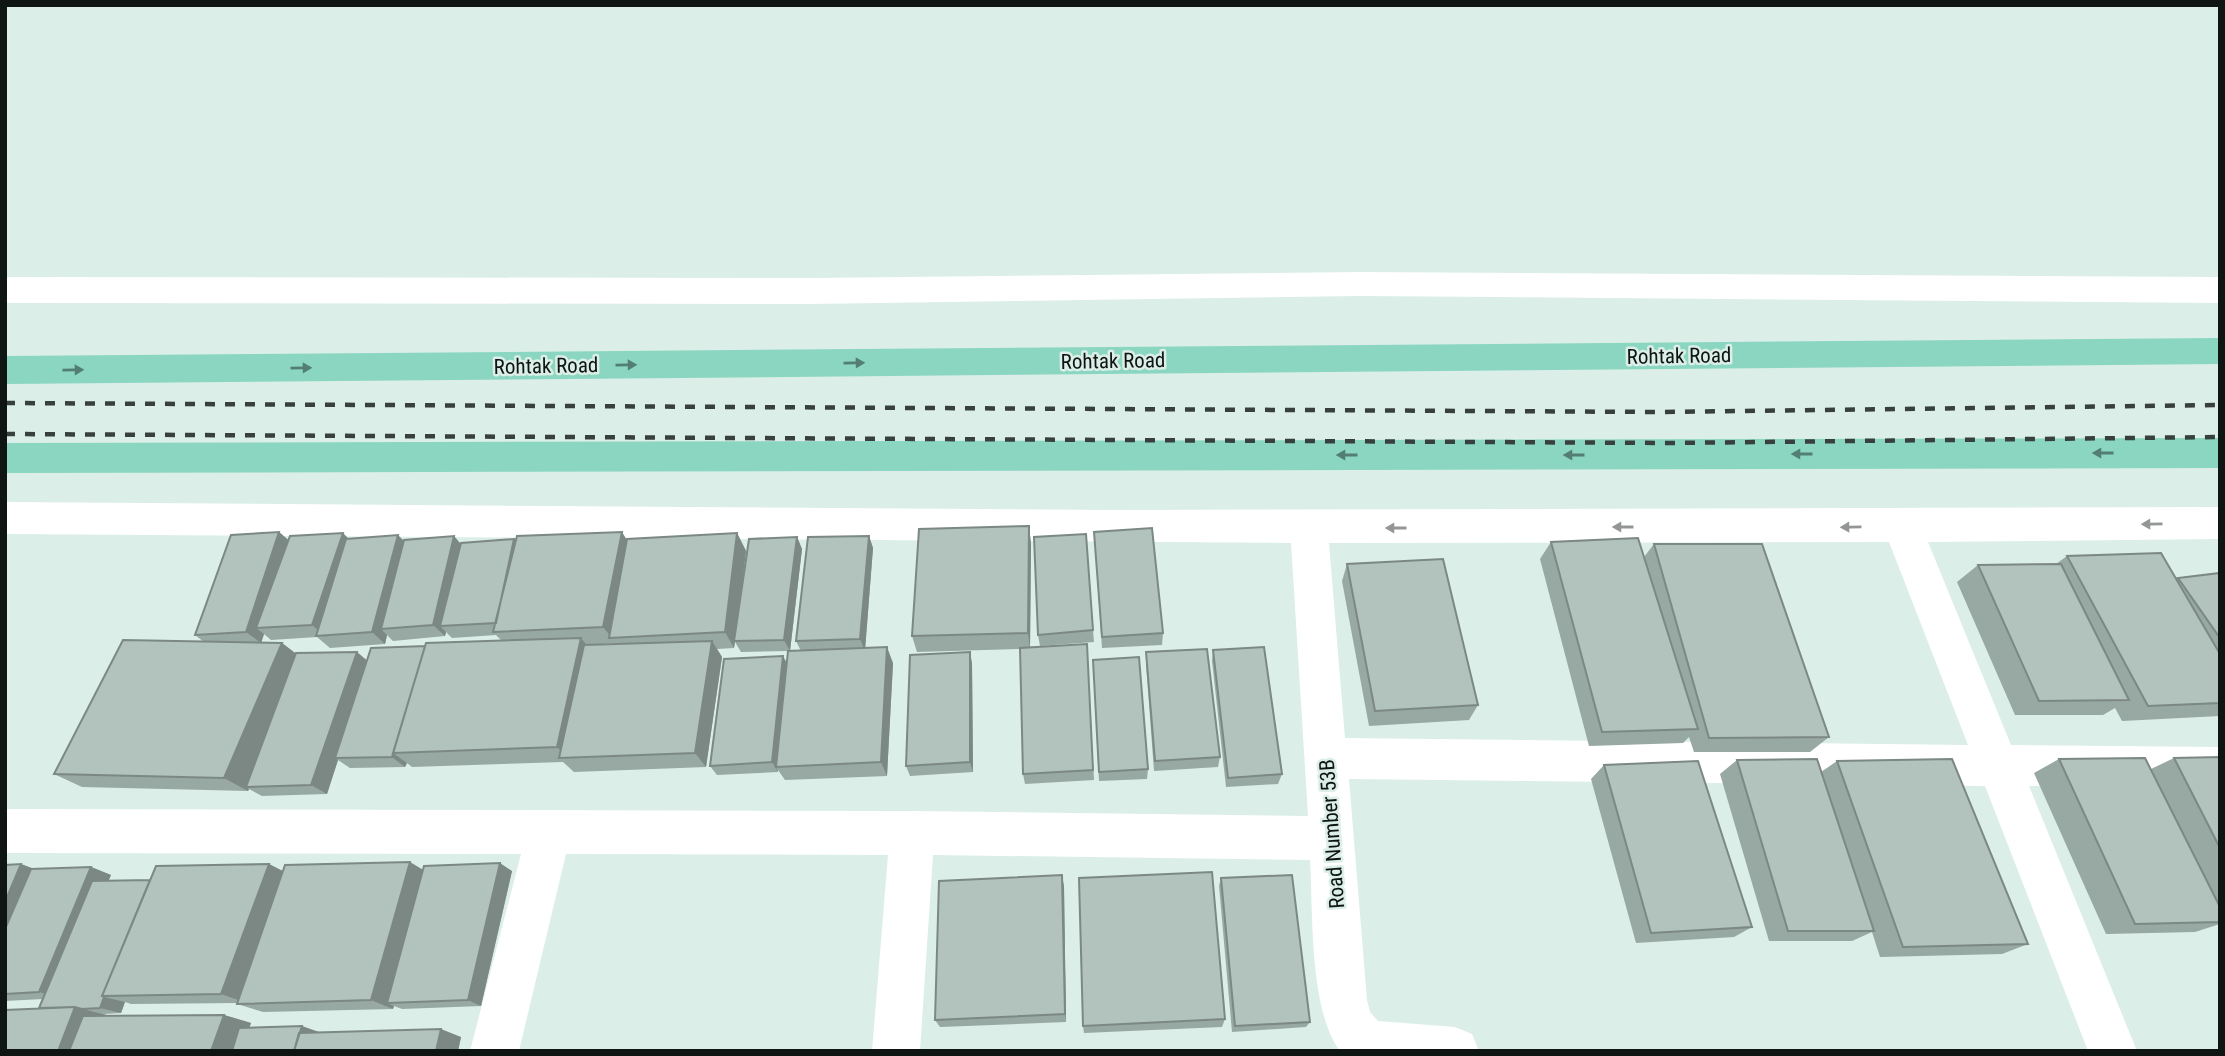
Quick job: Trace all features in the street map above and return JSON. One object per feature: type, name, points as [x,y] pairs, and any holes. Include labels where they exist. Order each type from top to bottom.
[{"type":"main road","name":"Rohtak Road","points":[[5,370],[2220,351]]},
{"type":"main road","points":[[5,458],[2220,453]]},
{"type":"street","points":[[5,290],[810,291],[1361,284],[2220,289]]},
{"type":"street","points":[[5,518],[631,526],[1309,528],[2220,523]]},
{"type":"street","points":[[1902,526],[2113,1051]]},
{"type":"street","name":"Road Number 53B","points":[[1309,528],[1343,1000],[1350,1025],[1366,1045],[1455,1051]]},
{"type":"street","points":[[1327,758],[2220,768]]},
{"type":"street","points":[[5,831],[912,833],[1332,838]]},
{"type":"street","points":[[494,1051],[549,832]]},
{"type":"street","points":[[895,1051],[912,833]]},
{"type":"building","points":[[1029,526],[1028,633],[912,636],[919,529]]},
{"type":"building","points":[[1152,528],[1163,633],[1102,637],[1094,532]]},
{"type":"building","points":[[279,532],[246,632],[195,635],[231,535]]},
{"type":"building","points":[[622,532],[603,627],[493,632],[517,536]]},
{"type":"building","points":[[343,533],[312,625],[256,628],[290,536]]},
{"type":"building","points":[[737,533],[725,632],[609,638],[627,539]]},
{"type":"building","points":[[1086,534],[1093,630],[1038,635],[1034,537]]},
{"type":"building","points":[[398,535],[372,632],[316,636],[346,539]]},
{"type":"building","points":[[454,536],[433,625],[381,629],[404,540]]},
{"type":"building","points":[[869,536],[860,639],[796,641],[808,537]]},
{"type":"building","points":[[797,537],[784,640],[734,641],[749,539]]},
{"type":"building","points":[[1638,538],[1698,729],[1602,732],[1551,542]]},
{"type":"building","points":[[514,539],[496,623],[440,626],[461,543]]},
{"type":"building","points":[[1654,544],[1762,544],[1829,737],[1709,738]]},
{"type":"building","points":[[2161,553],[2220,654],[2220,703],[2148,706],[2067,556]]},
{"type":"building","points":[[1443,559],[1478,705],[1375,711],[1347,564]]},
{"type":"building","points":[[2061,564],[2129,700],[2039,701],[1978,565]]},
{"type":"building","points":[[2220,573],[2220,638],[2178,578]]},
{"type":"building","points":[[581,638],[557,747],[393,753],[426,643]]},
{"type":"building","points":[[123,640],[282,643],[224,778],[54,774]]},
{"type":"building","points":[[712,641],[695,753],[559,758],[584,645]]},
{"type":"building","points":[[1087,644],[1093,770],[1023,774],[1020,648]]},
{"type":"building","points":[[425,646],[392,757],[335,758],[371,648]]},
{"type":"building","points":[[887,647],[881,762],[776,767],[788,651]]},
{"type":"building","points":[[1264,647],[1282,774],[1228,778],[1213,650]]},
{"type":"building","points":[[1207,649],[1220,757],[1155,761],[1146,652]]},
{"type":"building","points":[[357,652],[311,785],[246,787],[296,653]]},
{"type":"building","points":[[970,652],[970,762],[906,766],[910,655]]},
{"type":"building","points":[[783,656],[772,762],[710,766],[724,659]]},
{"type":"building","points":[[1139,657],[1148,769],[1099,772],[1093,660]]},
{"type":"building","points":[[2220,757],[2220,848],[2174,758]]},
{"type":"building","points":[[2145,758],[2220,907],[2220,922],[2135,924],[2059,759]]},
{"type":"building","points":[[1817,759],[1874,931],[1788,931],[1737,760]]},
{"type":"building","points":[[1952,759],[2028,944],[1903,947],[1837,761]]},
{"type":"building","points":[[1698,761],[1752,927],[1651,933],[1604,765]]},
{"type":"building","points":[[410,862],[371,1000],[237,1004],[285,865]]},
{"type":"building","points":[[500,863],[468,1000],[387,1003],[424,866]]},
{"type":"building","points":[[21,864],[5,902],[5,865]]},
{"type":"building","points":[[269,864],[221,994],[102,996],[156,866]]},
{"type":"building","points":[[91,867],[39,992],[5,994],[5,929],[31,869]]},
{"type":"building","points":[[1212,872],[1225,1019],[1083,1026],[1079,878]]},
{"type":"building","points":[[1062,875],[1065,1014],[935,1020],[939,881]]},
{"type":"building","points":[[1292,875],[1310,1022],[1235,1026],[1221,878]]},
{"type":"building","points":[[150,880],[102,996],[104,997],[100,1008],[39,1008],[92,881]]},
{"type":"building","points":[[75,1007],[58,1051],[5,1051],[5,1010]]},
{"type":"building","points":[[224,1015],[211,1051],[69,1051],[83,1016]]},
{"type":"building","points":[[302,1026],[294,1051],[232,1051],[239,1028]]},
{"type":"building","points":[[441,1029],[436,1051],[294,1051],[299,1033]]},
{"type":"railway","points":[[5,403],[1660,412],[2220,405]]},
{"type":"railway","points":[[5,434],[1669,443],[2220,437]]}]
